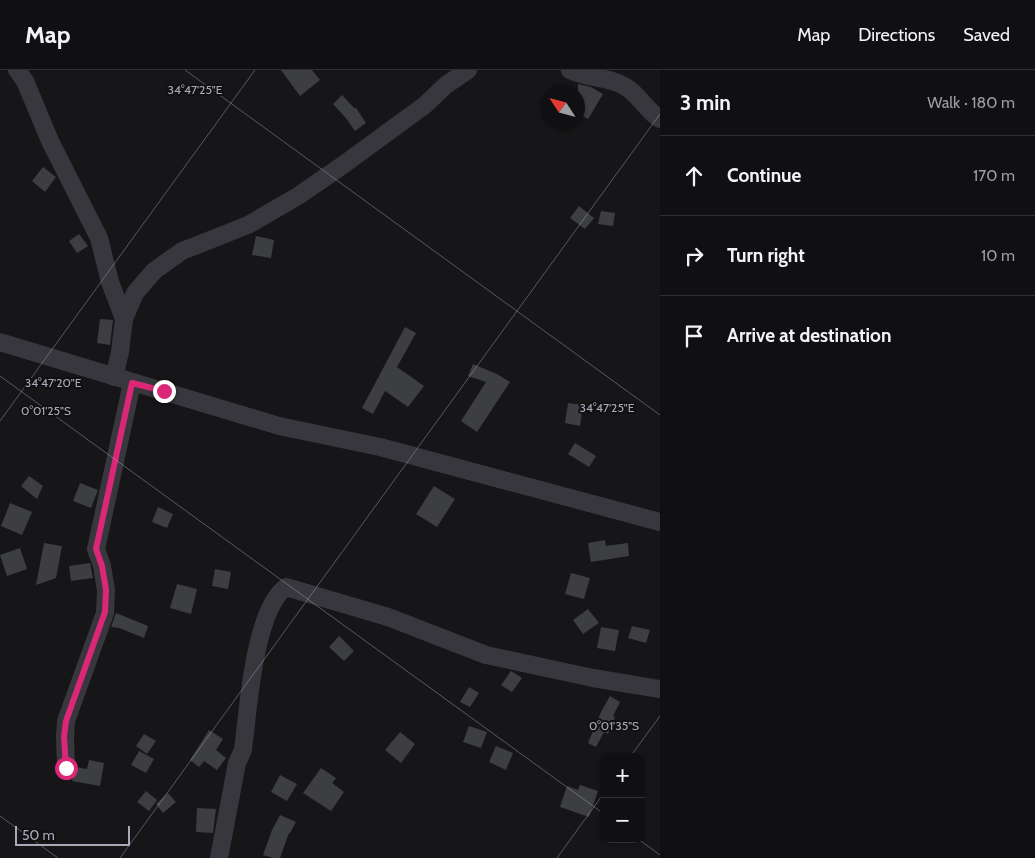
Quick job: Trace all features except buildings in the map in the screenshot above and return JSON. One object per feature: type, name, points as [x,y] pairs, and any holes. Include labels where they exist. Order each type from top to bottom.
[{"type":"street","points":[[16,70],[25,81],[50,142],[99,238],[110,282],[124,319]]},
{"type":"street","points":[[114,377],[120,352],[124,319],[135,293],[154,271],[182,250],[248,225],[298,196],[425,105],[446,85],[468,70]]},
{"type":"street","points":[[570,70],[578,74],[616,82],[627,87],[660,119]]},
{"type":"street","points":[[0,342],[279,426],[380,447],[660,522]]},
{"type":"street","points":[[66,768],[64,737],[66,721],[105,612],[106,590],[102,566],[96,549],[132,383]]},
{"type":"street","points":[[219,858],[237,763],[243,750],[255,655],[269,612],[278,593],[286,587],[388,617],[486,655],[660,690]]},
{"type":"route","points":[[66,768],[64,737],[66,721],[105,612],[106,590],[102,566],[96,549],[97,537],[117,457],[132,383],[164,391]]}]
